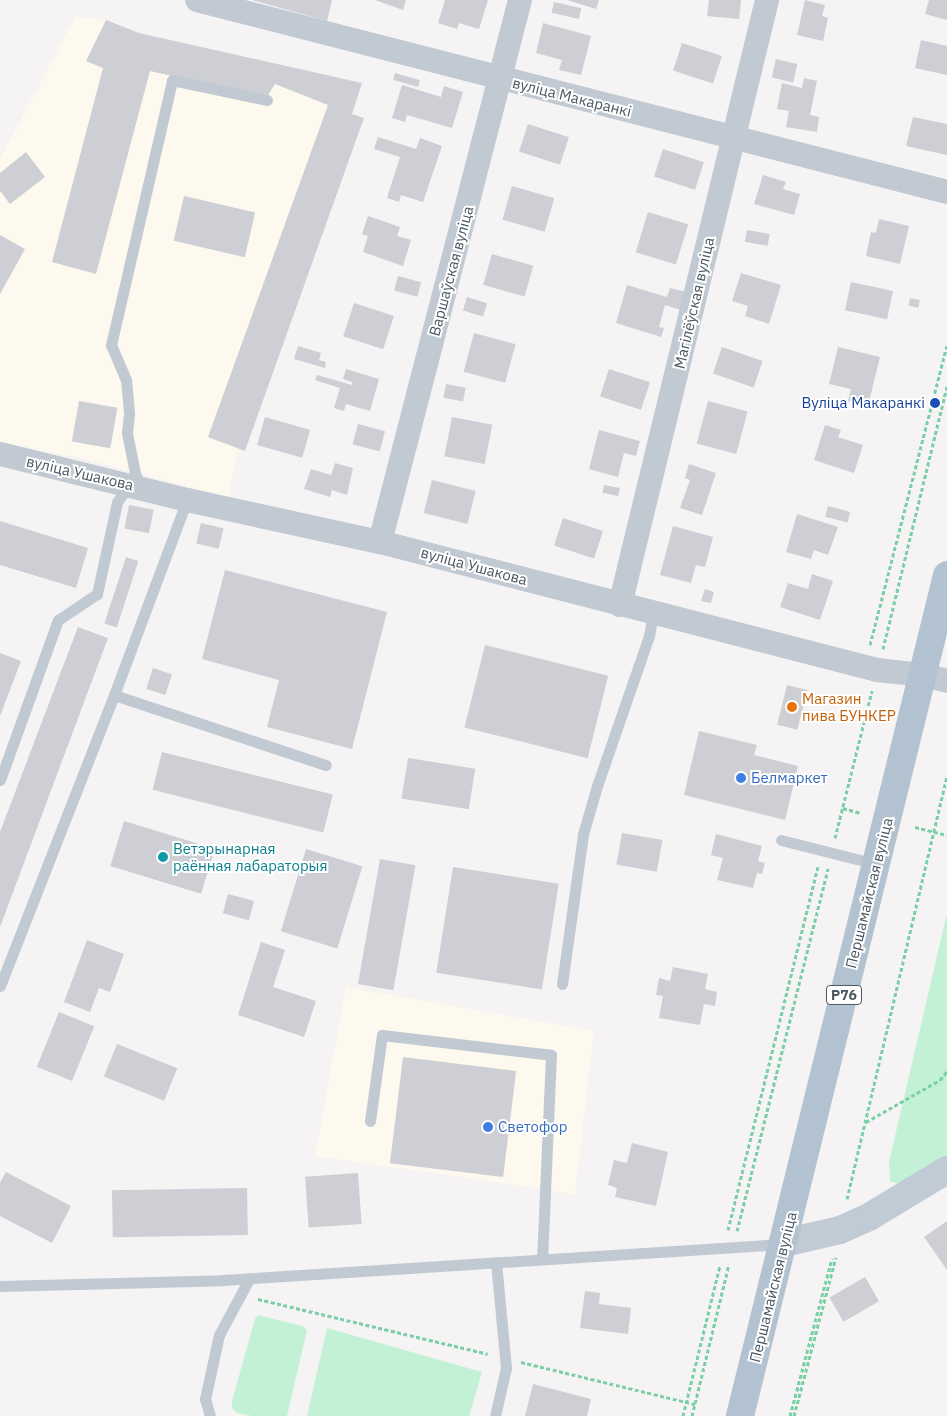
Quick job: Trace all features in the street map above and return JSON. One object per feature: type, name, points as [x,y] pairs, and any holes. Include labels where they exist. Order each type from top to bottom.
[{"type":"main road","name":"Першамайская вуліца","points":[[740,1416],[876,864],[935,678],[947,575]]},
{"type":"main road","points":[[784,1243],[841,1229],[869,1217],[947,1170]]},
{"type":"street","name":"вуліца Макаранкі","points":[[197,0],[947,192]]},
{"type":"street","name":"Варшаўская вуліца","points":[[380,542],[520,0]]},
{"type":"street","name":"Магілёўская вуліца","points":[[620,605],[767,0]]},
{"type":"street","name":"вуліца Ушакова","points":[[0,454],[187,500],[380,542],[871,668],[935,678]]},
{"type":"lane","points":[[0,780],[58,620],[97,594],[117,502],[135,486],[135,473],[126,433],[129,413],[126,380],[111,345],[172,80],[267,100]]},
{"type":"lane","points":[[0,986],[114,696],[187,500]]},
{"type":"lane","points":[[562,984],[583,834],[596,786],[649,636],[653,613]]},
{"type":"lane","points":[[114,696],[326,765]]},
{"type":"lane","points":[[781,840],[876,864]]},
{"type":"lane","points":[[370,1121],[382,1034],[551,1055],[542,1259]]},
{"type":"lane","points":[[0,1286],[250,1278],[784,1243]]},
{"type":"lane","points":[[495,1416],[506,1368],[496,1262]]},
{"type":"lane","points":[[210,1416],[205,1399],[219,1335],[250,1278]]},
{"type":"path","points":[[692,1416],[729,1248],[827,851],[843,808],[871,668],[947,346]]},
{"type":"path","points":[[871,668],[947,386]]},
{"type":"path","points":[[792,1416],[841,1229],[947,776]]},
{"type":"path","points":[[843,808],[861,813]]},
{"type":"path","points":[[915,827],[947,835]]},
{"type":"path","points":[[683,1416],[729,1248],[827,851]]},
{"type":"path","points":[[865,1122],[940,1080],[947,1071]]},
{"type":"path","points":[[241,1295],[695,1404]]},
{"type":"shaded area","points":[[75,17],[106,20],[139,33],[362,83],[352,114],[364,118],[245,451],[239,449],[228,497],[89,460],[0,442],[0,159]]},
{"type":"shaded area","points":[[346,987],[594,1031],[575,1195],[315,1156]]},
{"type":"green space","points":[[947,913],[947,1159],[904,1186],[890,1181],[889,1162]]},
{"type":"green space","points":[[258,1315],[302,1326],[307,1330],[287,1416],[252,1416],[237,1413],[232,1408],[232,1401],[255,1319]]},
{"type":"green space","points":[[327,1328],[482,1372],[469,1416],[307,1416]]},
{"type":"building","points":[[252,0],[332,0],[327,21]]},
{"type":"building","points":[[375,0],[406,0],[403,10]]},
{"type":"building","points":[[445,0],[488,0],[479,29],[459,23],[457,29],[438,23]]},
{"type":"building","points":[[567,0],[599,0],[596,9]]},
{"type":"building","points":[[709,0],[741,0],[739,19],[707,16]]},
{"type":"building","points":[[805,0],[825,5],[822,16],[828,18],[823,41],[797,35]]},
{"type":"building","points":[[929,0],[947,0],[947,20],[925,14]]},
{"type":"building","points":[[554,2],[581,8],[579,19],[552,13]]},
{"type":"building","points":[[106,20],[139,33],[362,83],[352,114],[364,118],[245,451],[208,437],[328,105],[275,84],[267,97],[150,71],[96,274],[52,262],[103,68],[86,61]]},
{"type":"building","points":[[543,23],[591,36],[581,75],[559,70],[562,60],[536,53]]},
{"type":"building","points":[[921,40],[947,46],[947,75],[915,68]]},
{"type":"building","points":[[682,43],[722,56],[713,84],[673,71]]},
{"type":"building","points":[[776,59],[797,64],[793,82],[772,78]]},
{"type":"building","points":[[395,73],[420,80],[418,87],[393,80]]},
{"type":"building","points":[[804,78],[817,81],[810,115],[819,117],[817,132],[786,127],[789,111],[777,109],[782,83],[802,88]]},
{"type":"building","points":[[402,85],[441,97],[444,86],[463,92],[452,128],[407,115],[405,122],[392,118]]},
{"type":"building","points":[[913,117],[947,124],[947,155],[906,146]]},
{"type":"building","points":[[528,124],[569,137],[560,165],[519,152]]},
{"type":"building","points":[[378,137],[416,149],[420,138],[442,146],[423,202],[401,195],[399,202],[387,198],[400,157],[374,149]]},
{"type":"building","points":[[663,149],[704,162],[695,190],[654,177]]},
{"type":"building","points":[[26,152],[45,177],[10,204],[0,191],[0,173]]},
{"type":"building","points":[[763,175],[786,182],[783,189],[800,194],[794,215],[754,204]]},
{"type":"building","points":[[512,186],[554,198],[545,232],[502,220]]},
{"type":"building","points":[[184,196],[255,212],[245,257],[174,241]]},
{"type":"building","points":[[648,212],[688,224],[676,264],[636,252]]},
{"type":"building","points":[[368,216],[400,227],[397,236],[411,240],[403,266],[363,252],[368,236],[362,234]]},
{"type":"building","points":[[879,219],[909,226],[900,264],[866,256],[871,232],[876,233]]},
{"type":"building","points":[[747,230],[770,234],[768,246],[745,242]]},
{"type":"building","points":[[0,235],[25,249],[0,294]]},
{"type":"building","points":[[492,254],[533,266],[525,297],[483,285]]},
{"type":"building","points":[[741,273],[781,285],[769,324],[745,316],[748,306],[732,301]]},
{"type":"building","points":[[398,276],[421,282],[417,297],[394,290]]},
{"type":"building","points":[[851,282],[893,291],[887,319],[845,310]]},
{"type":"building","points":[[627,285],[667,297],[670,288],[686,292],[681,310],[665,305],[659,327],[664,328],[661,337],[616,323]]},
{"type":"building","points":[[467,297],[487,303],[483,317],[463,310]]},
{"type":"building","points":[[910,298],[920,300],[918,308],[908,306]]},
{"type":"building","points":[[354,303],[394,316],[383,349],[343,336]]},
{"type":"building","points":[[474,333],[516,344],[505,383],[464,372]]},
{"type":"building","points":[[298,346],[321,353],[319,360],[326,362],[325,368],[294,359]]},
{"type":"building","points":[[722,347],[763,361],[754,387],[713,373]]},
{"type":"building","points":[[838,347],[880,357],[868,406],[848,401],[851,389],[829,384]]},
{"type":"building","points":[[346,369],[379,379],[370,411],[346,404],[344,411],[334,408],[340,388],[315,380],[317,375],[352,385],[352,382],[343,379]]},
{"type":"building","points":[[609,369],[650,382],[641,410],[600,397]]},
{"type":"building","points":[[446,384],[466,388],[463,402],[443,398]]},
{"type":"building","points":[[79,401],[117,408],[110,448],[72,441]]},
{"type":"building","points":[[708,401],[748,412],[736,454],[697,444]]},
{"type":"building","points":[[265,417],[310,430],[302,458],[257,445]]},
{"type":"building","points":[[452,417],[492,425],[485,464],[444,456]]},
{"type":"building","points":[[358,424],[385,431],[380,452],[353,444]]},
{"type":"building","points":[[825,425],[841,430],[838,437],[863,445],[854,473],[814,460]]},
{"type":"building","points":[[599,430],[640,441],[636,456],[624,453],[618,477],[589,469]]},
{"type":"building","points":[[335,463],[353,468],[347,495],[332,490],[330,497],[304,489],[311,469],[331,475]]},
{"type":"building","points":[[689,464],[716,473],[702,515],[680,508],[690,480],[685,478]]},
{"type":"building","points":[[432,480],[476,491],[467,524],[424,513]]},
{"type":"building","points":[[604,485],[620,488],[618,496],[602,493]]},
{"type":"building","points":[[129,505],[154,510],[149,533],[124,529]]},
{"type":"building","points":[[828,506],[850,512],[847,523],[825,517]]},
{"type":"building","points":[[797,514],[838,527],[828,555],[814,550],[811,559],[786,552]]},
{"type":"building","points":[[563,518],[603,531],[594,559],[554,546]]},
{"type":"building","points":[[0,521],[88,548],[76,588],[0,565]]},
{"type":"building","points":[[201,523],[223,528],[219,549],[196,543]]},
{"type":"building","points":[[673,526],[713,537],[705,567],[696,565],[691,583],[660,575]]},
{"type":"building","points":[[126,557],[138,561],[117,628],[104,624]]},
{"type":"building","points":[[225,570],[387,612],[352,749],[267,727],[279,680],[202,659]]},
{"type":"building","points":[[812,574],[833,581],[820,620],[780,607],[788,583],[808,589]]},
{"type":"building","points":[[705,589],[714,592],[711,603],[701,601]]},
{"type":"building","points":[[78,627],[108,638],[0,927],[0,832]]},
{"type":"building","points":[[485,645],[608,676],[588,758],[464,727]]},
{"type":"building","points":[[0,653],[21,661],[0,716]]},
{"type":"building","points":[[153,668],[172,674],[165,695],[146,689]]},
{"type":"building","name":"Магазин пива БУНКЕР","points":[[787,685],[807,690],[797,730],[777,725]]},
{"type":"building","name":"Белмаркет","points":[[699,731],[757,745],[754,755],[798,766],[785,820],[684,795]]},
{"type":"building","points":[[162,752],[333,795],[323,832],[153,790]]},
{"type":"building","points":[[408,758],[475,769],[469,809],[402,798]]},
{"type":"building","name":"Ветэрынарная раённая лабараторыя","points":[[124,821],[215,849],[201,894],[110,866]]},
{"type":"building","points":[[622,833],[662,840],[657,872],[616,865]]},
{"type":"building","points":[[716,834],[762,846],[758,861],[765,863],[762,874],[757,873],[753,888],[717,880],[723,858],[711,855]]},
{"type":"building","points":[[306,849],[362,866],[337,948],[281,931]]},
{"type":"building","points":[[380,859],[415,865],[393,990],[358,984]]},
{"type":"building","points":[[453,867],[559,884],[542,989],[436,973]]},
{"type":"building","points":[[228,894],[254,901],[249,920],[223,913]]},
{"type":"building","points":[[87,940],[124,954],[110,992],[99,988],[90,1012],[64,1002]]},
{"type":"building","points":[[261,942],[285,950],[273,987],[316,1001],[304,1037],[238,1015]]},
{"type":"building","points":[[673,967],[708,974],[705,989],[717,992],[715,1006],[704,1004],[700,1025],[659,1018],[663,996],[656,995],[659,978],[670,981]]},
{"type":"building","points":[[59,1012],[94,1026],[72,1081],[37,1067]]},
{"type":"building","points":[[117,1044],[177,1068],[164,1101],[104,1076]]},
{"type":"building","points":[[403,1057],[516,1071],[503,1177],[390,1163]]},
{"type":"building","points":[[632,1143],[668,1152],[656,1206],[615,1197],[617,1188],[608,1185],[614,1160],[627,1163]]},
{"type":"building","points":[[6,1172],[71,1206],[52,1243],[0,1216],[0,1183]]},
{"type":"building","points":[[358,1173],[362,1224],[309,1228],[305,1177]]},
{"type":"building","points":[[247,1188],[248,1235],[113,1237],[112,1190]]},
{"type":"building","points":[[947,1221],[947,1270],[924,1237]]},
{"type":"building","points":[[865,1277],[879,1301],[843,1322],[829,1298]]},
{"type":"building","points":[[585,1291],[600,1293],[599,1304],[631,1308],[628,1334],[580,1328]]},
{"type":"building","points":[[533,1384],[591,1399],[587,1416],[525,1416]]},
{"type":"place","name":"Вуліца Макаранкі","points":[[935,403]]},
{"type":"place","name":"Магазин пива БУНКЕР","points":[[792,707]]},
{"type":"place","name":"Белмаркет","points":[[741,778]]},
{"type":"place","name":"Ветэрынарная раённая лабараторыя","points":[[163,857]]},
{"type":"place","name":"Светофор","points":[[488,1127]]}]
